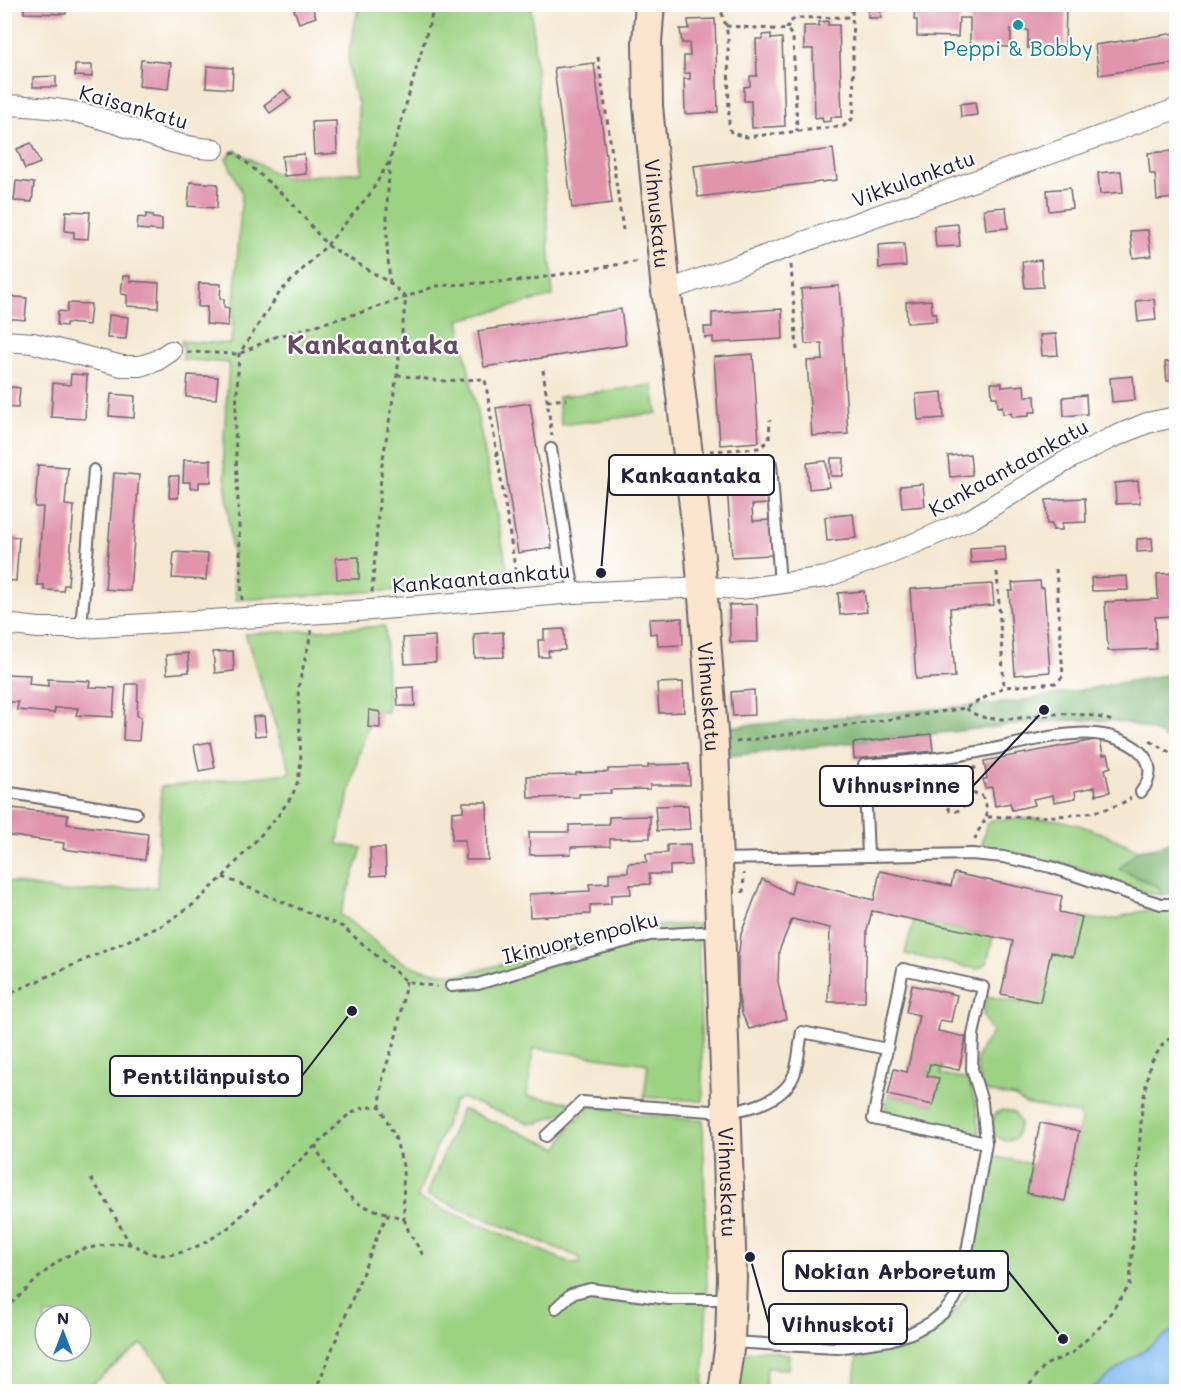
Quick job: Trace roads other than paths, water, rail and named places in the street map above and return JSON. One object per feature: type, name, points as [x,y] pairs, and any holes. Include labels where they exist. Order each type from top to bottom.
[{"type":"street","name":"Vihnuskatu","points":[[650,4],[647,42],[648,106],[666,291],[676,349],[703,587],[714,746],[731,1299],[730,1342],[723,1392]]},
{"type":"street","name":"Kaisankatu","points":[[4,105],[87,114],[193,148],[214,149]]},
{"type":"street","name":"Vikkulankatu","points":[[666,291],[1176,109]]},
{"type":"street","points":[[4,340],[33,343],[122,366],[140,366],[156,361],[171,351]]},
{"type":"street","name":"Kankaantaankatu","points":[[4,624],[39,628],[81,628],[371,610],[574,593],[703,587],[741,589],[826,578],[971,519],[1071,458],[1109,439],[1148,423],[1176,417]]},
{"type":"lane","points":[[551,449],[574,593]]},
{"type":"lane","points":[[771,464],[780,584]]},
{"type":"lane","points":[[81,628],[94,470]]},
{"type":"lane","points":[[868,855],[864,765],[935,759],[1071,735],[1095,734],[1118,738],[1138,748],[1147,760],[1150,771],[1148,783],[1141,792]]},
{"type":"lane","points":[[4,792],[136,813]]},
{"type":"lane","points":[[717,859],[972,854],[1003,857],[1051,867],[1161,904],[1176,904]]},
{"type":"lane","name":"Ikinuortenpolku","points":[[451,986],[478,984],[650,935],[719,931]]},
{"type":"lane","points":[[730,1342],[837,1348],[890,1340],[910,1333],[936,1318],[954,1300],[961,1286],[986,1143],[982,1102],[972,1069],[973,1035],[983,987],[903,969],[873,1119],[986,1143]]},
{"type":"lane","points":[[546,1136],[582,1102],[726,1112],[741,1110],[768,1101],[784,1090],[794,1074],[802,1032],[887,1049]]},
{"type":"lane","points":[[556,1308],[572,1294],[590,1289],[669,1299],[731,1299]]},
{"type":"water","points":[[1176,1328],[1176,1391],[1089,1391],[1127,1362]]},
{"type":"place","name":"Peppi & Bobby","points":[[1018,25]]},
{"type":"place","name":"Kankaantaka","points":[[601,573]]},
{"type":"place","name":"Vihnusrinne","points":[[1044,710]]},
{"type":"place","name":"Penttilänpuisto","points":[[352,1011]]},
{"type":"place","name":"Vihnuskoti","points":[[750,1257]]},
{"type":"place","name":"Nokian Arboretum","points":[[1063,1339]]},
{"type":"district","name":"Kankaantaka","points":[[373,343]]}]
